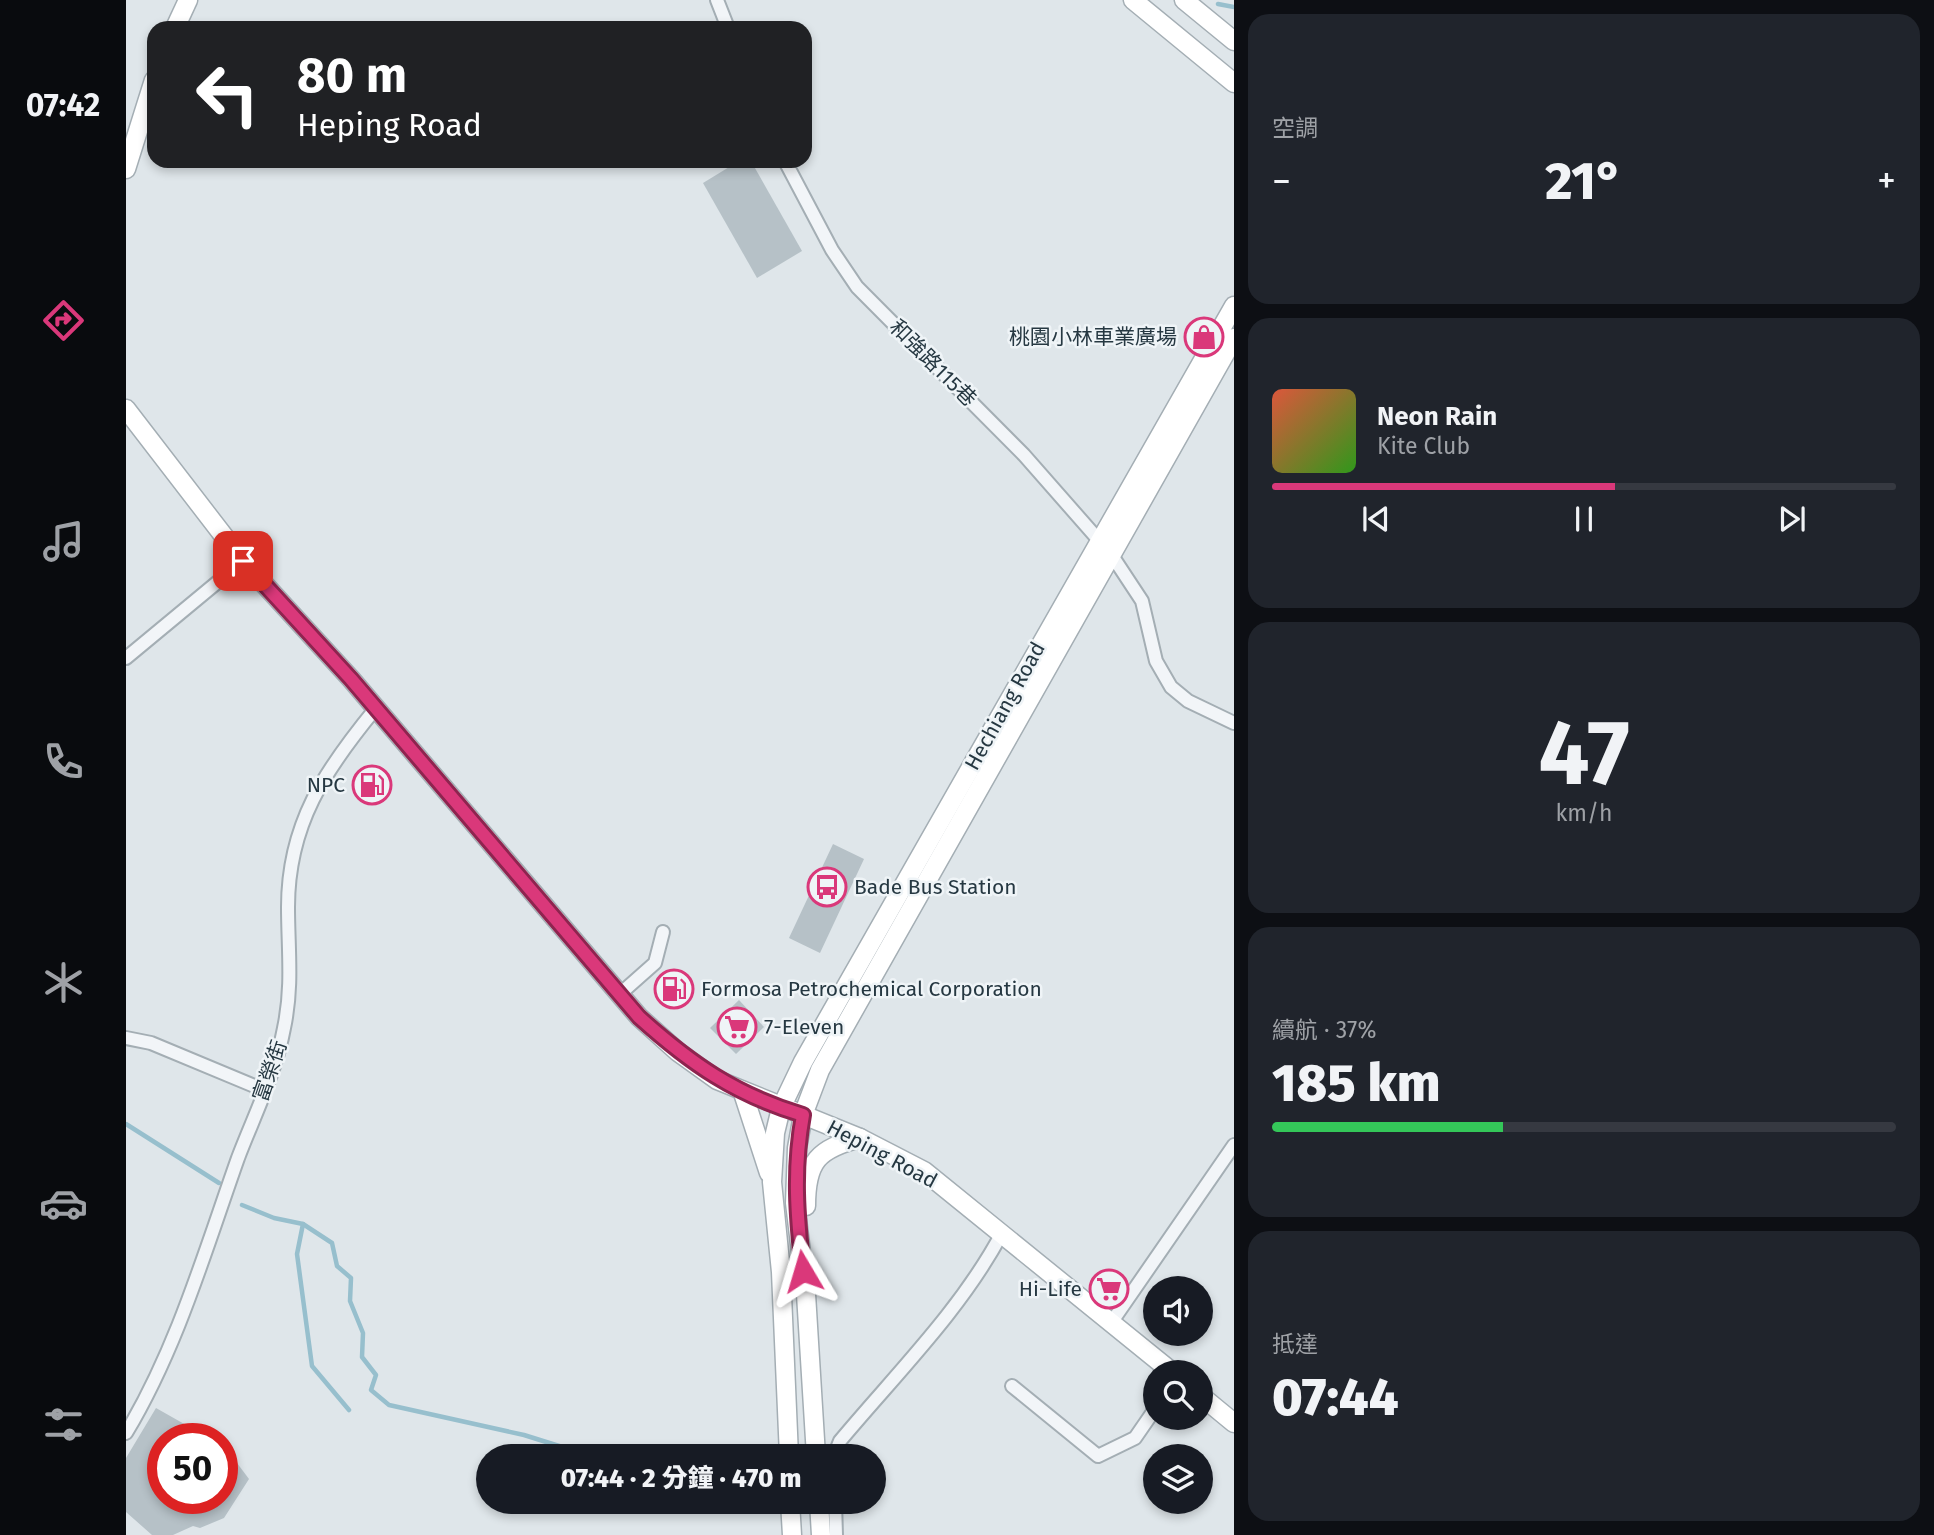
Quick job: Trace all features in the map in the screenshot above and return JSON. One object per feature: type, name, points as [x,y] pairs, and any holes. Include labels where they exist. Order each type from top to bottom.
[{"type":"street","points":[[178,21],[188,0]]},
{"type":"street","points":[[717,0],[725,21]]},
{"type":"street","points":[[1133,0],[1234,83]]},
{"type":"street","points":[[1184,0],[1234,41]]},
{"type":"street","points":[[126,169],[147,102]]},
{"type":"street","name":"和強路115巷","points":[[789,168],[832,250],[857,287],[1024,454],[1105,548],[1142,601],[1156,662],[1171,687],[1188,701],[1234,723]]},
{"type":"street","name":"Hechiang Road","points":[[806,1294],[795,1203],[797,1148],[803,1115],[820,1070],[1234,306]]},
{"type":"street","name":"Hechiang Road","points":[[772,1182],[775,1133],[781,1108],[803,1062],[1105,548],[1234,338]]},
{"type":"street","name":"Heping Road","points":[[126,409],[243,561],[376,708],[639,1017],[678,1052],[717,1080],[743,1093],[860,1138],[924,1171],[1157,1360]]},
{"type":"street","points":[[126,658],[243,561]]},
{"type":"street","name":"富榮街","points":[[126,1433],[161,1367],[284,1030],[292,962],[289,874],[295,838],[306,810],[326,777],[352,737],[376,708]]},
{"type":"street","points":[[620,994],[655,963],[663,932]]},
{"type":"street","points":[[126,1038],[151,1043],[264,1090]]},
{"type":"street","points":[[743,1093],[772,1182],[781,1272],[788,1444]]},
{"type":"street","points":[[815,1444],[806,1294],[806,1199],[810,1171],[814,1161],[830,1146],[860,1138]]},
{"type":"street","points":[[1111,1323],[1234,1145]]},
{"type":"street","points":[[839,1444],[954,1306],[986,1262],[1002,1233]]},
{"type":"street","points":[[1012,1385],[1098,1456],[1135,1438],[1143,1426]]},
{"type":"street","points":[[1213,1406],[1234,1423]]},
{"type":"street","points":[[791,1514],[792,1535]]},
{"type":"street","points":[[820,1514],[821,1535]]},
{"type":"street","points":[[835,1514],[836,1535]]},
{"type":"building","points":[[728,168],[755,168],[802,251],[757,278],[703,183]]},
{"type":"building","points":[[833,844],[864,859],[820,953],[789,938]]},
{"type":"building","name":"7-Eleven","points":[[739,1000],[764,1027],[736,1054],[710,1028]]},
{"type":"building","points":[[156,1408],[182,1423],[147,1423]]},
{"type":"building","points":[[147,1423],[147,1514],[227,1514],[224,1518],[200,1528],[193,1526],[173,1535],[152,1535],[126,1512],[126,1458]]},
{"type":"building","points":[[238,1464],[249,1479],[238,1496]]},
{"type":"waterway","points":[[1218,4],[1234,7]]},
{"type":"waterway","points":[[126,1124],[219,1183]]},
{"type":"waterway","points":[[242,1205],[274,1218],[303,1224],[332,1243],[337,1266],[351,1278],[350,1301],[363,1333],[362,1357],[376,1375],[371,1390],[389,1405],[524,1435],[553,1444]]},
{"type":"waterway","points":[[303,1224],[297,1254],[312,1366],[349,1410]]},
{"type":"place","name":"桃園小林車業廣場","points":[[1204,337]]},
{"type":"place","name":"NPC","points":[[372,785]]},
{"type":"place","name":"Bade Bus Station","points":[[827,887]]},
{"type":"place","name":"Formosa Petrochemical Corporation","points":[[674,989]]},
{"type":"place","name":"7-Eleven","points":[[737,1027]]},
{"type":"place","name":"Hi-Life","points":[[1109,1289]]},
{"type":"route","points":[[243,561],[351,679],[639,1017],[678,1052],[717,1080],[743,1093],[803,1115],[797,1148],[795,1203],[803,1271]]}]
